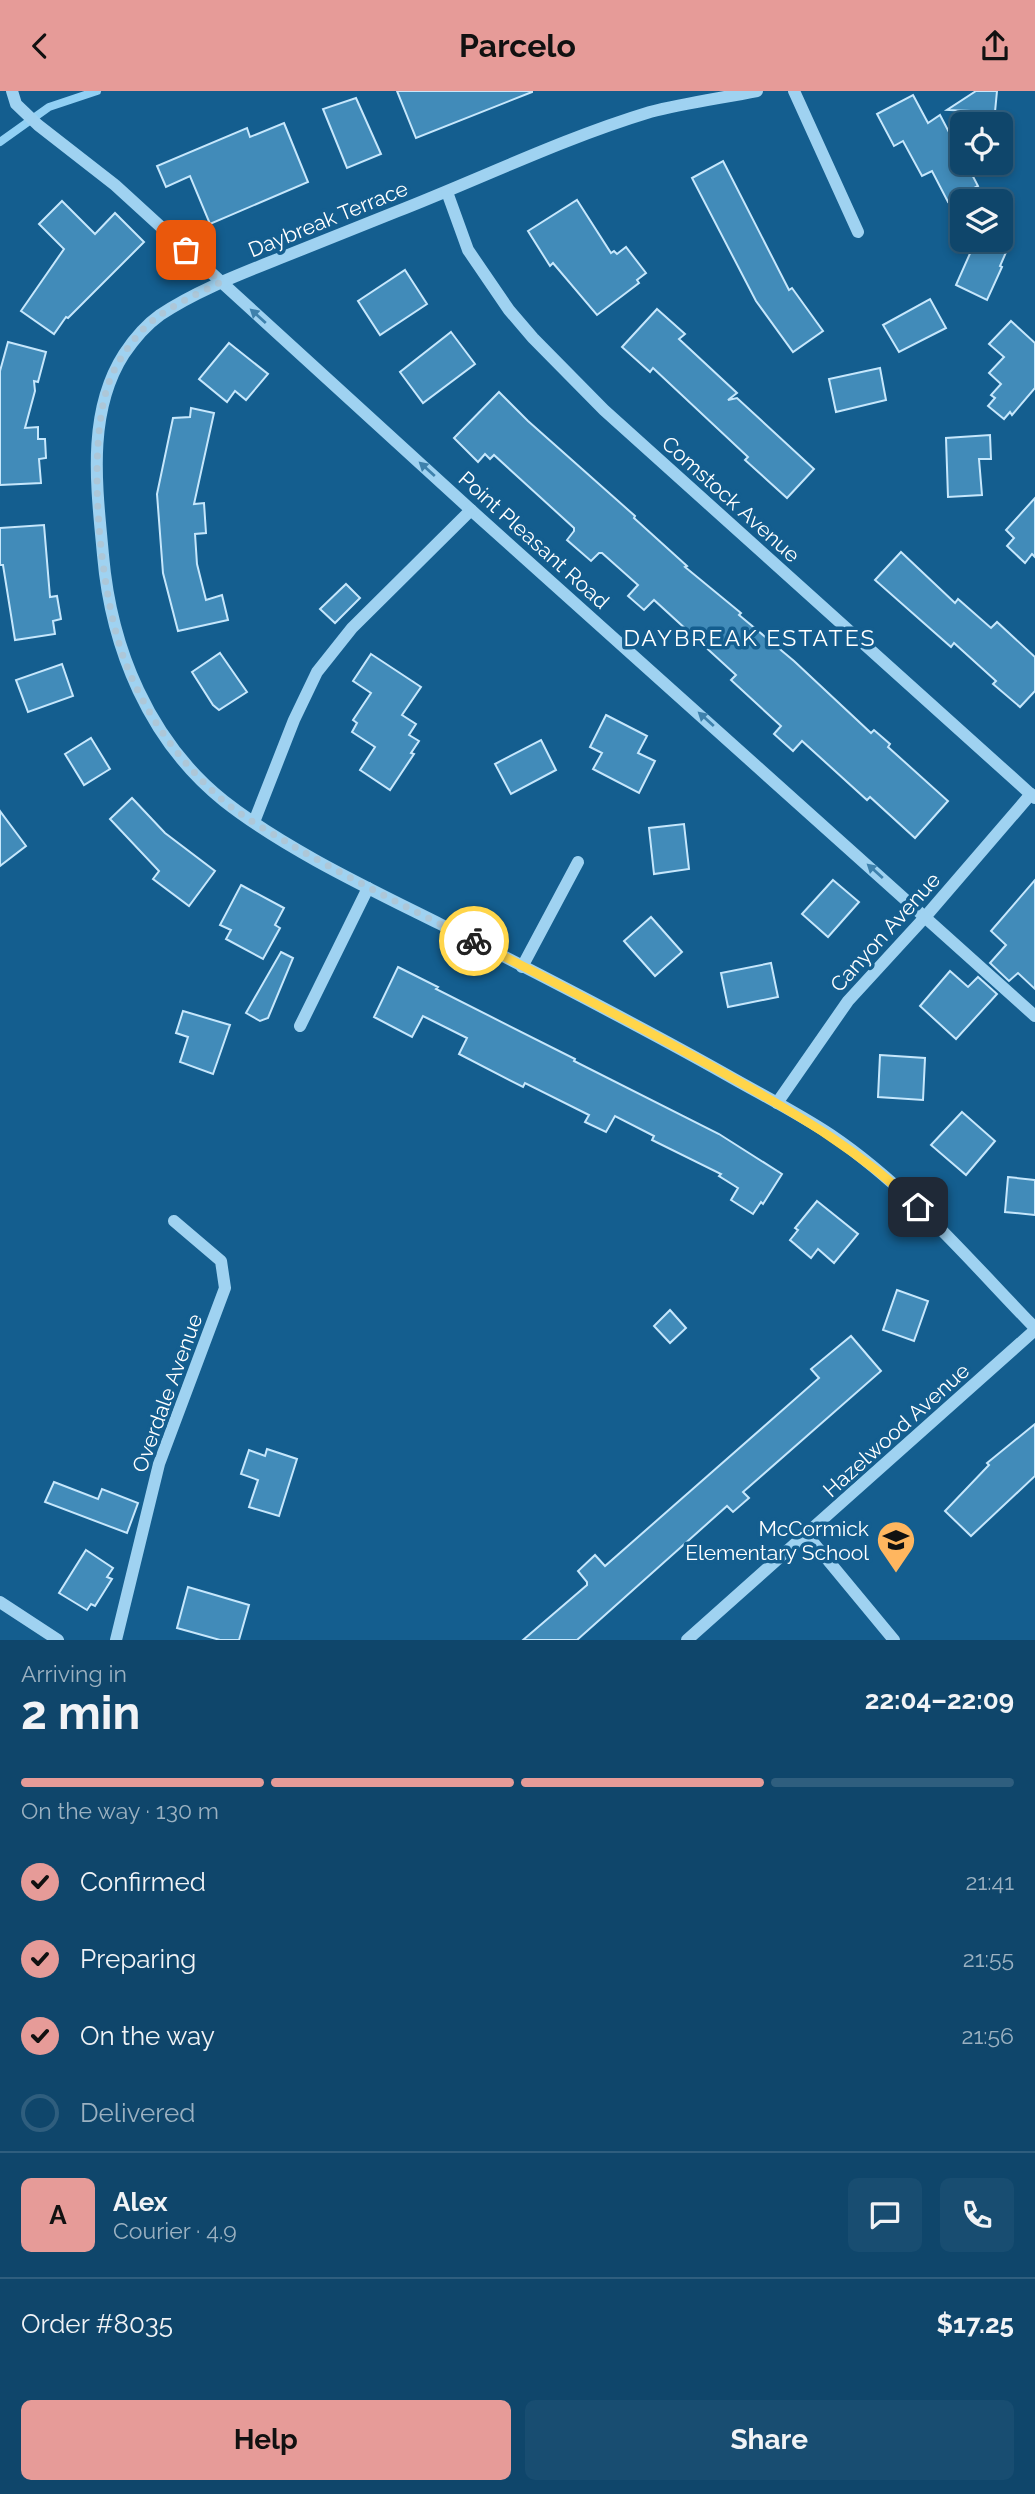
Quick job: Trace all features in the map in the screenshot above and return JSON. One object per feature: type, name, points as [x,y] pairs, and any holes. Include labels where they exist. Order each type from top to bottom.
[{"type":"street","name":"Point Pleasant Road","points":[[12,91],[16,104],[38,125],[115,185],[471,510],[1035,1016]]},
{"type":"street","name":"Daybreak Terrace","points":[[757,91],[653,112],[557,145],[221,282],[158,316],[138,334],[112,375],[101,416],[98,440],[99,506],[104,568],[116,637],[139,692],[158,727],[180,755],[221,798],[254,822],[368,888],[638,1025],[830,1134],[901,1191],[1035,1329]]},
{"type":"street","points":[[794,91],[858,232]]},
{"type":"street","name":"Comstock Avenue","points":[[447,192],[468,250],[509,310],[533,338],[604,410],[1033,796]]},
{"type":"street","points":[[254,822],[294,720],[317,672],[352,628],[471,510]]},
{"type":"street","name":"Canyon Avenue","points":[[777,1103],[848,1001],[1033,796]]},
{"type":"street","points":[[522,967],[578,862]]},
{"type":"street","points":[[300,1026],[368,888]]},
{"type":"street","name":"Overdale Avenue","points":[[116,1640],[159,1464],[225,1288],[221,1261],[174,1221]]},
{"type":"street","name":"Hazelwood Avenue","points":[[687,1640],[1035,1329]]},
{"type":"street","points":[[807,1535],[894,1640]]},
{"type":"street","points":[[0,1602],[58,1640]]},
{"type":"building","points":[[397,91],[532,91],[532,92],[416,138]]},
{"type":"building","points":[[976,91],[997,91],[995,112],[947,110]]},
{"type":"building","points":[[913,95],[928,123],[940,115],[950,134],[950,175],[972,175],[978,186],[972,189],[950,189],[948,202],[932,171],[922,176],[903,141],[894,146],[877,114]]},
{"type":"building","points":[[356,98],[381,154],[347,168],[323,109]]},
{"type":"building","points":[[284,123],[308,182],[210,224],[190,176],[166,187],[157,166],[247,128],[250,137]]},
{"type":"building","points":[[723,161],[789,290],[792,288],[823,331],[793,352],[756,301],[692,178]]},
{"type":"building","points":[[577,200],[611,253],[614,251],[617,254],[626,247],[646,273],[637,280],[639,283],[597,315],[553,263],[550,266],[528,231]]},
{"type":"building","points":[[62,201],[95,234],[115,213],[144,242],[68,318],[66,317],[54,334],[21,311],[64,249],[39,224]]},
{"type":"building","points":[[971,252],[1006,252],[987,300],[956,285]]},
{"type":"building","points":[[405,270],[427,304],[380,335],[358,301]]},
{"type":"building","points":[[930,299],[946,328],[899,352],[883,325]]},
{"type":"building","points":[[657,309],[685,334],[679,339],[737,393],[728,400],[737,398],[814,469],[787,498],[745,460],[748,457],[653,368],[650,372],[622,347]]},
{"type":"building","points":[[1011,321],[1035,343],[1035,388],[1012,415],[1010,412],[1004,419],[988,406],[995,398],[991,395],[1001,384],[989,373],[1004,357],[989,344]]},
{"type":"building","points":[[451,332],[475,364],[423,403],[400,372]]},
{"type":"building","points":[[8,342],[46,352],[38,382],[34,381],[35,391],[25,428],[38,427],[38,439],[45,439],[46,458],[39,459],[41,483],[0,485],[0,371]]},
{"type":"building","points":[[229,343],[268,374],[246,400],[235,391],[227,402],[199,379]]},
{"type":"building","points":[[880,368],[886,400],[836,412],[829,379]]},
{"type":"building","points":[[499,392],[635,516],[634,518],[687,566],[685,567],[741,613],[739,615],[794,661],[871,733],[874,730],[890,744],[888,747],[948,801],[915,838],[870,797],[867,800],[802,741],[793,751],[774,734],[781,726],[731,680],[736,675],[654,600],[644,610],[628,596],[638,585],[602,553],[591,561],[567,540],[574,528],[494,455],[490,459],[485,454],[478,462],[454,438]]},
{"type":"building","points":[[191,408],[214,413],[194,504],[204,503],[206,533],[195,534],[197,564],[206,600],[222,595],[228,620],[178,631],[163,573],[157,494],[173,418],[190,417]]},
{"type":"building","points":[[990,435],[991,459],[979,459],[982,495],[948,497],[946,438]]},
{"type":"building","points":[[1035,498],[1035,557],[1032,554],[1025,563],[1007,546],[1014,538],[1006,530]]},
{"type":"building","points":[[44,525],[50,597],[57,596],[61,619],[53,621],[55,634],[15,640],[3,565],[0,565],[0,528]]},
{"type":"building","points":[[901,552],[955,603],[958,599],[991,628],[997,622],[1035,657],[1035,691],[1020,707],[993,684],[996,681],[954,643],[951,647],[875,580]]},
{"type":"building","points":[[346,584],[360,598],[335,623],[320,609]]},
{"type":"building","points":[[220,653],[247,692],[219,710],[192,672]]},
{"type":"building","points":[[371,654],[421,687],[402,715],[416,724],[409,735],[419,741],[411,753],[414,754],[390,790],[360,770],[375,747],[352,732],[357,723],[353,720],[371,693],[353,681]]},
{"type":"building","points":[[62,664],[73,696],[28,712],[16,680]]},
{"type":"building","points":[[606,715],[647,736],[638,753],[655,761],[639,793],[593,769],[602,753],[590,747]]},
{"type":"building","points":[[91,738],[110,769],[84,785],[65,754]]},
{"type":"building","points":[[541,740],[556,770],[511,794],[495,764]]},
{"type":"building","points":[[132,798],[165,833],[215,871],[189,906],[153,879],[159,871],[110,819]]},
{"type":"building","points":[[0,811],[26,846],[0,866]]},
{"type":"building","points":[[684,824],[689,869],[654,874],[649,828]]},
{"type":"building","points":[[833,880],[859,902],[828,937],[802,914]]},
{"type":"building","points":[[1035,880],[1035,989],[1018,973],[1009,981],[990,963],[1006,945],[991,931]]},
{"type":"building","points":[[241,885],[284,908],[275,925],[280,928],[263,959],[226,939],[231,930],[220,925]]},
{"type":"building","points":[[651,917],[682,952],[655,976],[624,941]]},
{"type":"building","points":[[281,952],[293,958],[268,1018],[260,1021],[246,1013]]},
{"type":"building","points":[[771,963],[778,997],[728,1007],[721,973]]},
{"type":"building","points":[[398,967],[575,1059],[574,1061],[719,1134],[782,1174],[763,1204],[761,1202],[753,1214],[731,1200],[738,1188],[719,1176],[721,1174],[652,1140],[654,1136],[615,1116],[606,1132],[585,1122],[589,1115],[525,1083],[523,1087],[459,1054],[467,1038],[423,1016],[412,1037],[374,1017]]},
{"type":"building","points":[[950,971],[968,987],[978,977],[997,994],[956,1039],[920,1006]]},
{"type":"building","points":[[183,1011],[230,1025],[213,1074],[180,1062],[188,1037],[176,1033]]},
{"type":"building","points":[[880,1055],[925,1058],[923,1100],[878,1097]]},
{"type":"building","points":[[962,1112],[995,1141],[966,1175],[931,1145]]},
{"type":"building","points":[[1008,1177],[1035,1180],[1035,1215],[1005,1212]]},
{"type":"building","points":[[817,1201],[858,1234],[834,1263],[818,1249],[811,1258],[790,1240],[798,1230],[795,1228]]},
{"type":"building","points":[[897,1290],[928,1301],[914,1341],[883,1330]]},
{"type":"building","points":[[670,1310],[686,1328],[670,1343],[654,1326]]},
{"type":"building","points":[[851,1336],[881,1371],[743,1492],[749,1498],[733,1512],[727,1506],[577,1640],[523,1640],[587,1585],[578,1571],[595,1555],[605,1566],[819,1378],[811,1369]]},
{"type":"building","points":[[1035,1424],[1035,1476],[971,1536],[945,1511],[989,1465],[987,1463]]},
{"type":"building","points":[[267,1449],[297,1459],[279,1516],[249,1507],[258,1480],[241,1474],[249,1450],[265,1456]]},
{"type":"building","points":[[54,1482],[98,1499],[102,1489],[138,1503],[127,1533],[45,1502]]},
{"type":"building","points":[[86,1550],[113,1568],[107,1577],[112,1579],[95,1606],[91,1604],[87,1610],[59,1593]]},
{"type":"building","points":[[188,1587],[249,1605],[239,1640],[220,1640],[177,1628]]},
{"type":"waterway","points":[[0,142],[49,107],[97,91]]},
{"type":"way so far","points":[[186,250],[221,282],[158,316],[138,334],[112,375],[101,416],[97,465],[104,568],[116,637],[127,666],[158,727],[199,777],[221,798],[299,849],[368,888],[474,941]]},
{"type":"place","name":"McCormick Elementary School","points":[[896,1574]]},
{"type":"district","name":"DAYBREAK ESTATES","points":[[750,637]]},
{"type":"route","points":[[474,941],[638,1025],[830,1134],[873,1166],[918,1207]]}]
